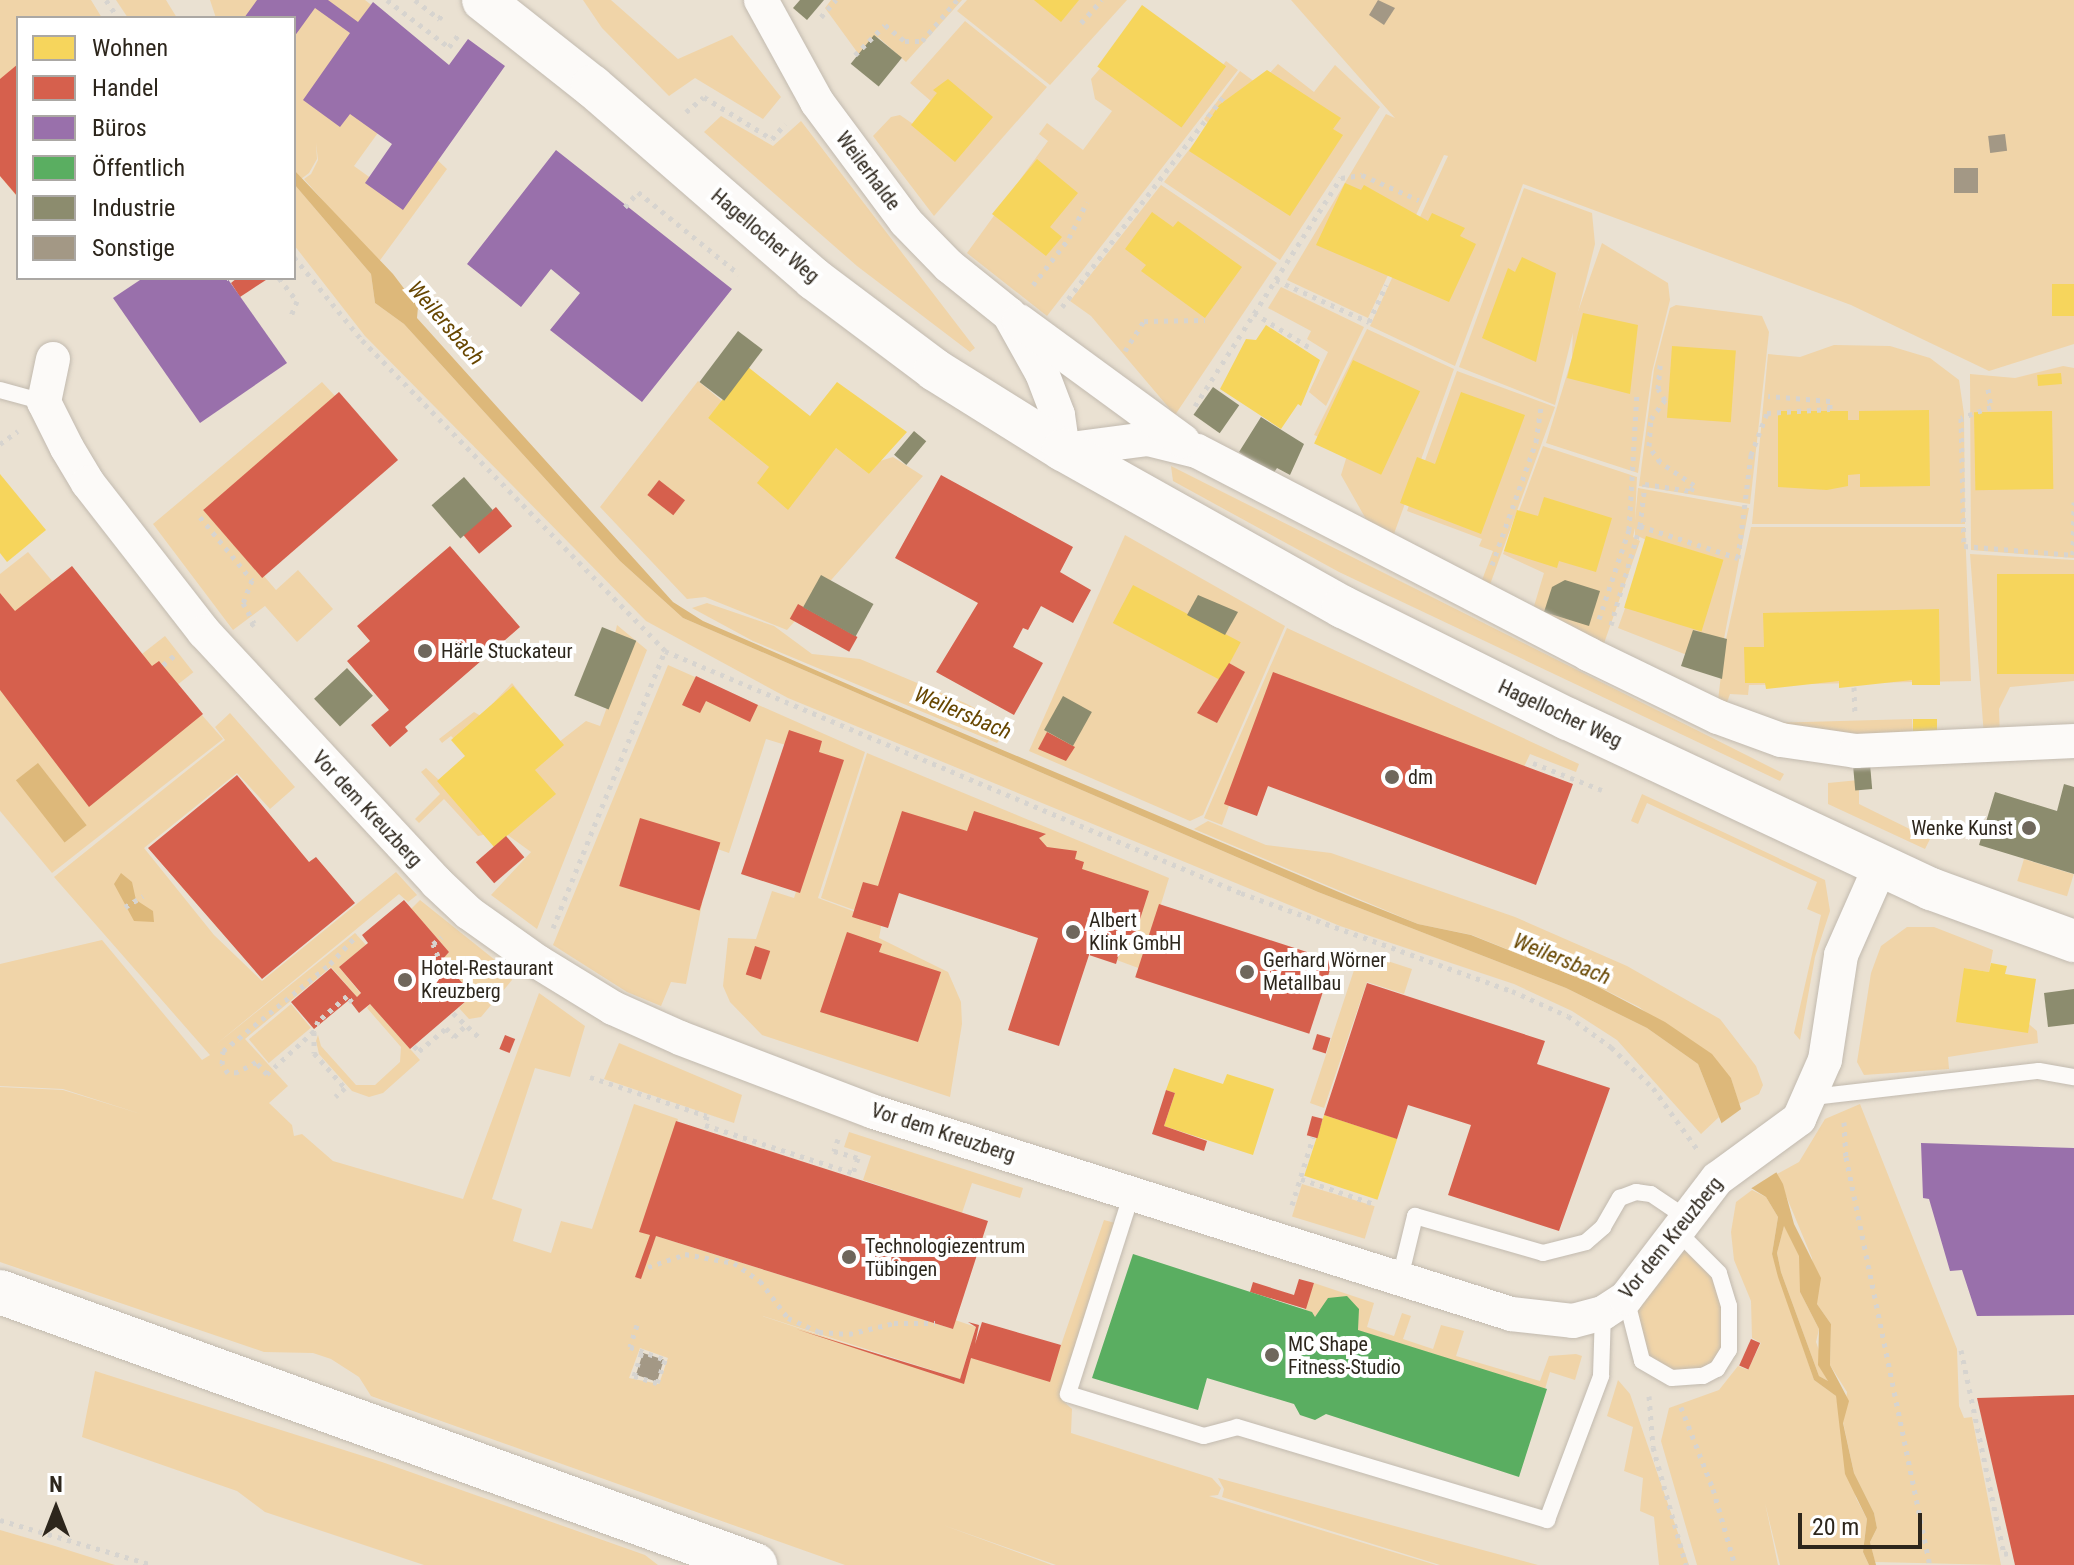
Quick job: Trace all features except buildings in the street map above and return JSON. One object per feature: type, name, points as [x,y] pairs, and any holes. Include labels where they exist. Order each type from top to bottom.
[{"type":"main road","points":[[0,1292],[755,1565]]},
{"type":"street","name":"Hagellocher Weg","points":[[484,0],[850,306],[935,370],[1063,450],[1343,607],[1880,867],[2074,941]]},
{"type":"street","name":"Weilerhalde","points":[[761,0],[813,94],[906,222],[949,266],[1020,302],[1040,336],[1197,451]]},
{"type":"street","name":"Weilerhalde","points":[[1020,302],[1063,450]]},
{"type":"street","points":[[44,402],[53,359]]},
{"type":"street","name":"Vor dem Kreuzberg","points":[[44,402],[88,483],[204,632],[436,882],[469,913],[538,962],[613,1008],[735,1061],[874,1112],[1400,1278],[1547,1321],[1614,1306],[1723,1174],[1830,1097],[1825,1060],[1841,955],[1880,867]]},
{"type":"street","points":[[1063,450],[1148,439],[1197,451],[1595,657],[1718,717],[1801,745],[1925,750],[2074,741]]},
{"type":"lane","points":[[0,390],[44,402]]},
{"type":"lane","points":[[1830,1097],[2039,1071],[2074,1077]]},
{"type":"lane","points":[[1400,1278],[1415,1216],[1543,1253],[1586,1242],[1603,1227],[1620,1198],[1636,1192],[1651,1194],[1680,1223],[1719,1273],[1731,1332],[1729,1350],[1717,1369],[1687,1378],[1654,1370],[1642,1361],[1614,1306]]},
{"type":"lane","points":[[1132,1193],[1068,1394],[1204,1436],[1237,1427],[1547,1520],[1601,1376],[1614,1306]]},
{"type":"path","points":[[387,0],[449,47],[484,0]]},
{"type":"path","points":[[415,0],[439,19],[453,0]]},
{"type":"path","points":[[821,17],[836,0]]},
{"type":"path","points":[[855,55],[885,25],[905,41],[922,41],[957,0]]},
{"type":"path","points":[[1081,23],[1102,0]]},
{"type":"path","points":[[654,141],[704,97],[772,139],[813,94]]},
{"type":"path","points":[[1040,336],[1224,96]]},
{"type":"path","points":[[1202,393],[1341,178],[1362,175],[1419,200]]},
{"type":"path","points":[[625,207],[638,192],[749,283]]},
{"type":"path","points":[[1020,302],[1069,238],[1087,202]]},
{"type":"path","points":[[296,259],[362,340],[665,651],[1255,899],[1472,976],[1568,1016],[1611,1047],[1653,1088],[1723,1174]]},
{"type":"path","points":[[281,280],[297,301],[290,318]]},
{"type":"path","points":[[1276,280],[1369,322],[1386,285]]},
{"type":"path","points":[[1254,313],[1312,349]]},
{"type":"path","points":[[1125,351],[1144,321],[1205,320]]},
{"type":"path","points":[[1595,657],[1640,526],[1645,484],[1691,491],[1694,485],[1660,462],[1649,446],[1651,419],[1665,400],[1658,389],[1660,364]]},
{"type":"path","points":[[1988,389],[1991,407],[1961,418],[1964,546],[2073,555],[2070,506],[2074,502]]},
{"type":"path","points":[[1595,657],[1629,530],[1637,393]]},
{"type":"path","points":[[1640,526],[1738,558],[1751,455],[1767,413],[1830,409],[1830,401],[1768,396]]},
{"type":"path","points":[[1495,556],[1536,442],[1541,408]]},
{"type":"path","points":[[200,517],[252,580],[243,603],[254,623]]},
{"type":"path","points":[[538,962],[665,651]]},
{"type":"path","points":[[1533,763],[1602,790]]},
{"type":"path","points":[[125,907],[143,896]]},
{"type":"path","points":[[314,1031],[267,1074],[256,1062],[228,1073],[220,1061],[223,1051],[330,964],[357,935]]},
{"type":"path","points":[[335,1097],[345,1088],[314,1053],[314,1031],[318,1021],[347,996],[352,1002]]},
{"type":"path","points":[[453,1013],[481,1039]]},
{"type":"path","points":[[414,1046],[419,1051],[446,1028],[454,1037],[466,1025]]},
{"type":"path","points":[[590,1077],[707,1116],[705,1125],[853,1175],[858,1158]]},
{"type":"path","points":[[1830,1097],[1846,1157],[1930,1565]]},
{"type":"path","points":[[1288,1216],[1313,1137]]},
{"type":"path","points":[[1301,1179],[1372,1203]]},
{"type":"path","points":[[648,1267],[685,1254],[734,1263],[754,1275],[788,1318],[819,1332],[849,1334],[894,1323],[935,1323]]},
{"type":"path","points":[[637,1325],[630,1347],[642,1351],[665,1360],[657,1383],[634,1376],[642,1351]]},
{"type":"path","points":[[1961,1350],[2004,1554],[2012,1552]]},
{"type":"path","points":[[1654,1370],[1653,1447],[1686,1565]]},
{"type":"path","points":[[1654,1370],[1685,1413],[1735,1565]]},
{"type":"path","points":[[0,1520],[153,1565]]},
{"type":"shaded area","points":[[0,0],[91,0],[101,16],[16,16],[16,196],[0,176]]},
{"type":"shaded area","points":[[116,0],[166,0],[176,16],[127,16]]},
{"type":"shaded area","points":[[210,0],[365,0],[374,7],[380,130],[354,166],[401,200],[433,156],[447,169],[378,263],[304,179],[311,174],[318,160],[316,143],[317,159],[309,173],[301,179],[296,173],[296,16],[215,16]]},
{"type":"shaded area","points":[[583,0],[611,0],[678,59],[732,35],[781,97],[763,119],[695,78],[669,96],[602,28]]},
{"type":"shaded area","points":[[831,0],[962,0],[906,62],[878,37],[860,56],[825,8]]},
{"type":"shaded area","points":[[967,0],[1127,0],[1050,85],[957,11]]},
{"type":"shaded area","points":[[1291,0],[2074,0],[2074,344],[1989,371],[1851,305],[1523,184],[1455,366],[1370,326],[1448,156],[1444,155],[1368,318],[1287,280],[1386,114],[1395,118]]},
{"type":"shaded area","points":[[965,21],[1047,87],[934,216],[873,136],[891,117],[900,115],[913,124],[932,102],[910,83]]},
{"type":"shaded area","points":[[1226,61],[1238,70],[1047,316],[967,253],[1048,141],[1039,134],[1047,123],[1083,150],[1112,111],[1095,99],[1091,79],[1104,64],[1180,120]]},
{"type":"shaded area","points":[[1278,64],[1314,92],[1335,65],[1380,107],[1280,260],[1164,182],[1209,124],[1204,119],[1240,71],[1259,85]]},
{"type":"shaded area","points":[[721,116],[773,146],[801,121],[975,348],[970,352],[857,266],[704,132]]},
{"type":"shaded area","points":[[296,172],[393,274],[418,307],[417,318],[673,602],[703,621],[1353,898],[1418,924],[1471,935],[1589,982],[1665,1022],[1712,1054],[1731,1078],[1742,1112],[1783,1184],[1794,1224],[1821,1278],[1817,1304],[1831,1324],[1830,1365],[1849,1401],[1843,1423],[1854,1473],[1874,1513],[1877,1528],[1870,1542],[1876,1565],[1869,1565],[1863,1552],[1867,1519],[1845,1474],[1836,1396],[1814,1380],[1778,1277],[1772,1254],[1778,1217],[1766,1197],[1746,1185],[1698,1064],[1647,1028],[1566,988],[1318,892],[683,618],[620,561],[404,324],[375,303],[371,274],[296,186]],"holes":[[[1784,1226],[1799,1256],[1800,1292],[1819,1329],[1818,1365],[1828,1381],[1819,1376],[1781,1272],[1777,1253]]]},
{"type":"shaded area","points":[[1161,185],[1277,263],[1175,415],[1091,316],[1070,301]]},
{"type":"shaded area","points":[[296,186],[371,274],[375,303],[404,324],[620,561],[683,618],[1318,892],[1566,988],[1647,1028],[1698,1064],[1719,1117],[1701,1134],[1617,1040],[1572,1011],[1514,984],[1340,926],[788,698],[646,621],[365,336],[296,248]]},
{"type":"shaded area","points":[[1524,188],[1592,213],[1595,244],[1555,405],[1459,367]]},
{"type":"shaded area","points":[[1602,243],[1668,283],[1670,300],[1652,372],[1638,473],[1546,443],[1572,358],[1573,326]]},
{"type":"shaded area","points":[[1281,287],[1364,327],[1326,406],[1309,392],[1328,352],[1307,339],[1311,331],[1268,308]]},
{"type":"shaded area","points":[[1676,305],[1762,316],[1769,332],[1750,504],[1639,486],[1654,369],[1670,308]]},
{"type":"shaded area","points":[[1367,329],[1454,369],[1391,542],[1375,535],[1341,475],[1349,449],[1314,435]]},
{"type":"shaded area","points":[[1834,345],[1890,346],[1930,358],[1959,380],[1964,414],[1965,524],[1752,524],[1768,354],[1800,357]]},
{"type":"shaded area","points":[[2063,366],[2074,368],[2074,558],[1971,550],[1970,374],[2015,378]]},
{"type":"shaded area","points":[[1457,371],[1555,407],[1488,590],[1479,588],[1493,551],[1479,546],[1482,539],[1407,511]]},
{"type":"shaded area","points":[[698,381],[722,401],[708,418],[769,467],[836,448],[869,474],[880,461],[893,457],[923,476],[787,630],[705,597],[687,599],[600,507]]},
{"type":"shaded area","points":[[322,382],[336,397],[207,510],[276,590],[298,570],[333,609],[297,642],[265,606],[233,630],[153,524]]},
{"type":"shaded area","points":[[1543,446],[1637,477],[1635,520],[1638,488],[1749,508],[1722,649],[1687,655],[1618,628],[1649,541],[1635,535],[1635,528],[1633,537],[1640,541],[1602,649],[1531,616],[1544,573],[1503,554]]},
{"type":"shaded area","points":[[1171,466],[1784,774],[1780,781],[1339,572],[1173,481]]},
{"type":"shaded area","points":[[1751,527],[1965,527],[1971,681],[1749,685],[1748,695],[1730,694],[1726,705],[1718,701],[1724,648]]},
{"type":"shaded area","points":[[1125,535],[1285,626],[1203,815],[1190,821],[1029,751]]},
{"type":"shaded area","points":[[28,552],[53,582],[0,626],[0,574]]},
{"type":"shaded area","points":[[1970,554],[2074,560],[2074,681],[2010,687],[1999,709],[2000,736],[1984,736]]},
{"type":"shaded area","points":[[707,603],[774,626],[812,654],[860,659],[965,703],[999,721],[1003,736],[997,743],[753,641],[692,608]]},
{"type":"shaded area","points":[[617,625],[647,650],[537,929],[491,895],[531,852],[502,831],[478,836],[444,799],[419,823],[415,819],[440,794],[421,772],[426,768],[440,781],[470,755],[451,736],[442,743],[439,739],[474,712],[481,716],[512,683],[559,742],[586,721],[600,726],[631,642],[615,634]]},
{"type":"shaded area","points":[[1287,628],[1579,764],[1576,772],[1530,754],[1523,769],[1275,679],[1222,825],[1204,818]]},
{"type":"shaded area","points":[[165,636],[193,672],[168,692],[140,656]]},
{"type":"shaded area","points":[[668,665],[865,752],[818,898],[882,922],[879,938],[948,972],[961,1002],[962,1024],[950,1097],[762,1035],[730,1002],[723,986],[728,938],[756,939],[772,891],[794,898],[838,761],[766,739],[729,853],[643,823],[624,881],[702,904],[686,984],[671,982],[661,1006],[627,992],[553,945]]},
{"type":"shaded area","points":[[0,685],[201,714],[223,739],[52,873],[0,811]]},
{"type":"shaded area","points":[[230,713],[295,787],[270,809],[237,773],[144,848],[214,935],[262,981],[396,872],[417,895],[408,902],[399,894],[214,1046],[355,933],[366,945],[339,967],[361,994],[357,997],[331,967],[245,1039],[288,1086],[269,1103],[292,1125],[294,1136],[302,1134],[333,1161],[463,1199],[539,993],[585,1026],[570,1077],[535,1068],[492,1199],[522,1209],[513,1241],[551,1253],[561,1221],[592,1229],[634,1104],[678,1119],[645,1228],[656,1236],[953,1329],[955,1320],[976,1327],[960,1379],[747,1311],[962,1382],[970,1356],[1061,1345],[1104,1220],[1119,1224],[1063,1401],[1072,1409],[1071,1433],[1212,1478],[1221,1488],[1218,1495],[1209,1496],[1436,1565],[1056,1565],[943,1525],[1052,1565],[845,1565],[371,1396],[359,1377],[331,1359],[313,1353],[264,1352],[0,1262],[0,1087],[63,1090],[141,1114],[63,1089],[0,1086],[0,964],[102,940],[202,1060],[210,1055],[54,877],[225,740],[215,727]],"holes":[[[640,1348],[668,1358],[659,1384],[629,1378]]]},
{"type":"shaded area","points":[[1912,719],[1913,740],[1886,741],[1773,723]]},
{"type":"shaded area","points":[[867,753],[1169,878],[1141,969],[1114,959],[1135,893],[879,889],[857,911],[821,898]]},
{"type":"shaded area","points":[[38,763],[87,825],[65,842],[16,780]]},
{"type":"shaded area","points":[[1859,780],[1859,804],[1930,839],[1925,849],[1828,804],[1828,783]]},
{"type":"shaded area","points":[[1642,794],[1825,880],[1830,911],[1815,957],[1800,1040],[1794,1033],[1821,915],[1807,909],[1817,882],[1647,803],[1638,824],[1631,821]]},
{"type":"shaded area","points":[[1208,821],[1266,845],[1331,853],[1515,917],[1627,966],[1720,1019],[1756,1066],[1763,1085],[1759,1094],[1739,1104],[1731,1078],[1639,1007],[1589,982],[1472,935],[1418,924],[1194,829]]},
{"type":"shaded area","points":[[2024,859],[2074,874],[2067,896],[2017,881]]},
{"type":"shaded area","points":[[121,873],[132,882],[136,900],[153,911],[154,922],[134,921],[114,884]]},
{"type":"shaded area","points":[[420,900],[510,972],[512,980],[481,1017],[469,1019],[459,1008],[472,995],[442,960],[449,952],[411,909]]},
{"type":"shaded area","points":[[1907,927],[1934,927],[1993,950],[1989,972],[1964,968],[2037,1031],[2038,1043],[1948,1057],[1949,1069],[1864,1075],[1857,1062],[1871,973],[1881,946]]},
{"type":"shaded area","points":[[1360,952],[1412,969],[1404,994],[1367,982],[1324,1108],[1310,1103]]},
{"type":"shaded area","points":[[291,1004],[311,1028],[269,1063],[249,1039]]},
{"type":"shaded area","points":[[370,1004],[420,1060],[383,1093],[369,1097],[352,1091],[319,1054],[316,1041],[318,1035],[321,1046],[356,1085],[375,1085],[400,1062],[401,1047],[367,1008]]},
{"type":"shaded area","points":[[619,1043],[742,1095],[734,1123],[604,1079]]},
{"type":"shaded area","points":[[1860,1104],[1957,1349],[1959,1406],[1964,1418],[1972,1417],[2001,1565],[1875,1562],[1870,1542],[1877,1528],[1874,1513],[1854,1473],[1843,1422],[1847,1392],[1830,1365],[1831,1324],[1817,1304],[1812,1258],[1777,1174],[1799,1162],[1825,1119]]},
{"type":"shaded area","points":[[849,1132],[1023,1188],[1020,1198],[972,1183],[962,1213],[863,1180],[871,1156],[844,1147]]},
{"type":"shaded area","points":[[1302,1184],[1375,1206],[1365,1239],[1292,1217]]},
{"type":"shaded area","points":[[1752,1190],[1766,1197],[1778,1217],[1772,1254],[1814,1380],[1836,1396],[1856,1498],[1867,1519],[1863,1552],[1869,1565],[1780,1565],[1765,1503],[1778,1565],[1697,1565],[1661,1441],[1669,1408],[1719,1390],[1738,1366],[1748,1370],[1761,1343],[1752,1338],[1751,1301],[1734,1260],[1731,1232],[1736,1202]]},
{"type":"shaded area","points":[[1784,1225],[1800,1256],[1800,1292],[1819,1329],[1816,1342],[1830,1382],[1819,1376],[1781,1272],[1777,1253]]},
{"type":"shaded area","points":[[1676,1230],[1706,1256],[1731,1332],[1717,1369],[1687,1378],[1642,1361],[1626,1298]]},
{"type":"shaded area","points":[[1314,1283],[1374,1303],[1367,1327],[1394,1336],[1402,1313],[1411,1316],[1403,1339],[1433,1349],[1441,1325],[1464,1331],[1456,1356],[1540,1381],[1549,1356],[1582,1356],[1575,1380],[1550,1372],[1545,1389],[1303,1315]]},
{"type":"shaded area","points":[[95,1371],[382,1462],[645,1555],[658,1565],[424,1565],[265,1512],[237,1491],[82,1437]]},
{"type":"shaded area","points":[[1618,1380],[1630,1394],[1689,1565],[1659,1565],[1654,1517],[1640,1511],[1643,1478],[1624,1471],[1633,1427],[1607,1416]]},
{"type":"shaded area","points":[[1218,1478],[1538,1565],[1440,1565],[1222,1497],[1224,1489]]},
{"type":"shaded area","points":[[0,1530],[55,1546],[115,1565],[0,1565]]},
{"type":"pier","points":[[1744,1107],[1780,1170],[1747,1191],[1721,1142],[1719,1125]]},
{"type":"place","name":"Härle Stuckateur","points":[[425,651]]},
{"type":"place","name":"dm","points":[[1392,777]]},
{"type":"place","name":"Wenke Kunst","points":[[2029,828]]},
{"type":"place","name":"Albert Klink GmbH","points":[[1073,932]]},
{"type":"place","name":"Gerhard Wörner Metallbau","points":[[1247,972]]},
{"type":"place","name":"Hotel-Restaurant Kreuzberg","points":[[405,980]]},
{"type":"place","name":"Technologiezentrum Tübingen","points":[[849,1257]]},
{"type":"place","name":"MC Shape Fitness-Studio","points":[[1272,1355]]},
{"type":"water label","name":"Weilersbach","points":[[446,323]]},
{"type":"water label","name":"Weilersbach","points":[[963,713]]},
{"type":"water label","name":"Weilersbach","points":[[1562,959]]}]
